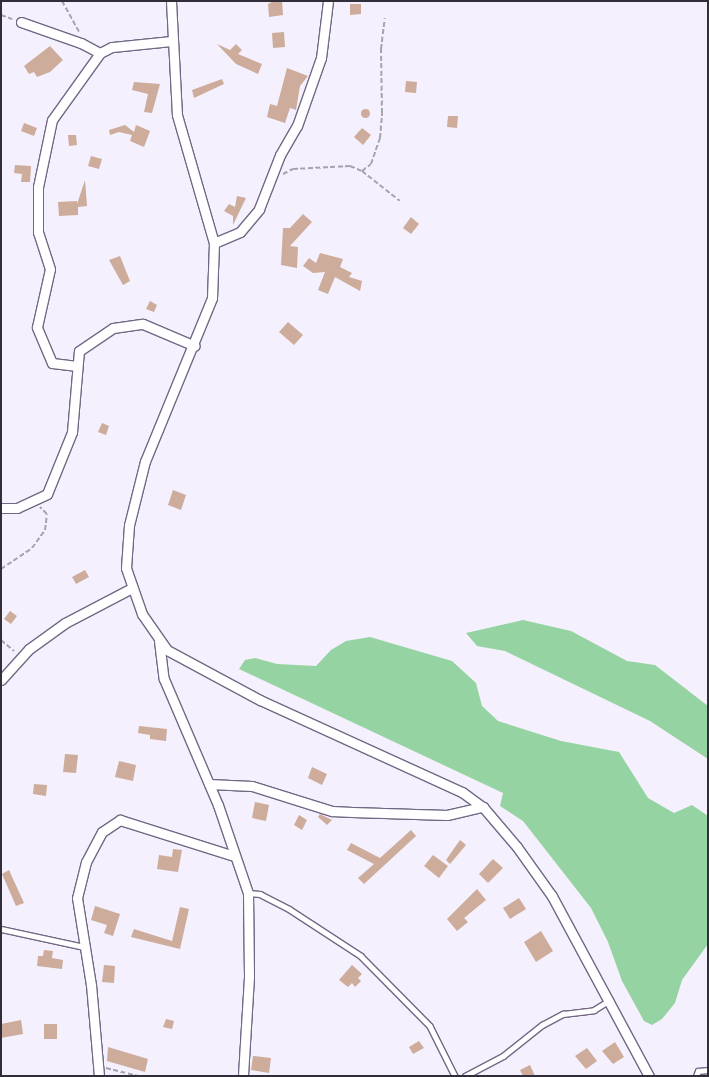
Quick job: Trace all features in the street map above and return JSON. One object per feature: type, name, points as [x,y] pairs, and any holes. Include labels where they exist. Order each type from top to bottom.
[{"type":"street","points":[[171,1],[178,115],[214,242],[212,298],[195,346],[145,461],[129,525],[126,568],[142,614],[167,650],[260,700],[462,792],[483,807],[517,847],[552,896],[610,1000],[649,1076]]},
{"type":"street","points":[[214,242],[240,232],[259,209],[314,84],[321,58],[328,1]]},
{"type":"street","points":[[21,22],[81,43],[100,53]]},
{"type":"street","points":[[77,366],[52,363],[37,327],[50,270],[46,248],[38,232],[38,187],[52,120],[100,53],[112,46],[172,41]]},
{"type":"street","points":[[1,508],[17,508],[46,494],[72,432],[79,351],[113,328],[143,324],[195,346]]},
{"type":"street","points":[[1,680],[22,657],[65,623],[132,588]]},
{"type":"street","points":[[159,640],[164,679],[209,784],[248,893],[249,977],[243,1076]]},
{"type":"street","points":[[209,784],[252,786],[332,810],[352,812],[447,815],[483,807]]},
{"type":"street","points":[[99,1071],[91,985],[77,898],[86,862],[102,832],[120,820],[234,856]]},
{"type":"lane","points":[[248,893],[260,894],[289,909],[361,956],[430,1026],[455,1076]]},
{"type":"lane","points":[[1,929],[84,948]]},
{"type":"lane","points":[[465,1076],[503,1056],[542,1025],[563,1014],[594,1010],[610,1000]]},
{"type":"lane","points":[[696,1076],[698,1071],[708,1070]]},
{"type":"path","points":[[62,1],[68,16],[80,32],[81,43]]},
{"type":"path","points":[[1,15],[21,22]]},
{"type":"path","points":[[362,171],[371,164],[380,138],[381,49],[385,18]]},
{"type":"path","points":[[272,179],[293,169],[350,166],[362,171],[400,202]]},
{"type":"path","points":[[1,569],[32,548],[45,530],[47,514],[34,500]]},
{"type":"path","points":[[1,640],[22,657]]},
{"type":"path","points":[[99,1071],[136,1076]]},
{"type":"green space","points":[[523,620],[571,631],[627,661],[655,665],[708,706],[708,759],[650,721],[505,651],[477,646],[466,633]]},
{"type":"green space","points":[[370,637],[452,661],[476,683],[482,706],[498,721],[561,741],[619,752],[648,798],[674,813],[692,805],[708,816],[708,944],[682,980],[675,1003],[662,1019],[652,1025],[644,1021],[622,981],[608,942],[591,908],[523,821],[500,806],[503,793],[239,669],[245,660],[255,658],[277,664],[316,666],[331,650],[346,641]]},
{"type":"building","points":[[274,1],[282,1],[283,15],[269,17],[268,4]]},
{"type":"building","points":[[350,4],[361,4],[361,14],[350,15]]},
{"type":"building","points":[[284,32],[285,47],[273,48],[272,33]]},
{"type":"building","points":[[217,44],[230,50],[236,44],[242,50],[238,54],[262,64],[258,74],[236,64]]},
{"type":"building","points":[[50,46],[63,60],[50,72],[37,77],[34,72],[29,74],[24,66]]},
{"type":"building","points":[[287,68],[308,76],[300,86],[296,110],[290,108],[285,123],[267,117],[270,104],[277,106]]},
{"type":"building","points":[[222,79],[224,84],[194,98],[192,90]]},
{"type":"building","points":[[406,81],[417,82],[416,93],[405,92]]},
{"type":"building","points":[[134,82],[160,84],[152,113],[144,112],[148,94],[132,90]]},
{"type":"building","points":[[365,109],[369,113],[365,117],[361,113]]},
{"type":"building","points":[[448,116],[458,116],[457,128],[447,127]]},
{"type":"building","points":[[24,123],[37,128],[34,136],[21,131]]},
{"type":"building","points":[[125,125],[134,132],[136,125],[150,131],[144,147],[130,141],[132,135],[119,132],[110,135],[109,130]]},
{"type":"building","points":[[362,128],[371,135],[363,145],[354,137]]},
{"type":"building","points":[[68,135],[76,135],[77,145],[69,146]]},
{"type":"building","points":[[91,156],[102,159],[99,169],[88,166]]},
{"type":"building","points":[[15,165],[31,166],[30,182],[21,182],[22,174],[14,173]]},
{"type":"building","points":[[85,180],[87,206],[78,207],[78,215],[59,216],[58,202],[77,201],[77,204]]},
{"type":"building","points":[[237,196],[246,198],[233,225],[233,216],[224,211],[229,204],[235,207]]},
{"type":"building","points":[[303,214],[312,222],[290,246],[298,247],[297,268],[281,265],[283,228],[290,228]]},
{"type":"building","points":[[411,217],[419,224],[411,234],[403,228]]},
{"type":"building","points":[[320,253],[343,259],[340,267],[352,273],[349,277],[362,281],[360,291],[335,277],[328,294],[318,290],[325,272],[313,273],[303,266],[309,258],[316,263]]},
{"type":"building","points":[[120,256],[130,281],[123,285],[109,260]]},
{"type":"building","points":[[150,301],[157,305],[154,312],[146,309]]},
{"type":"building","points":[[288,322],[303,335],[294,345],[279,332]]},
{"type":"building","points":[[102,423],[109,426],[106,435],[98,432]]},
{"type":"building","points":[[173,490],[186,495],[181,510],[168,505]]},
{"type":"building","points":[[85,570],[89,577],[76,584],[72,577]]},
{"type":"building","points":[[10,611],[17,616],[11,624],[4,619]]},
{"type":"building","points":[[139,726],[167,729],[166,741],[150,739],[150,735],[138,733]]},
{"type":"building","points":[[65,754],[78,755],[76,773],[63,772]]},
{"type":"building","points":[[119,761],[136,765],[133,781],[115,777]]},
{"type":"building","points":[[312,767],[327,774],[322,785],[308,778]]},
{"type":"building","points":[[34,784],[47,785],[46,796],[33,794]]},
{"type":"building","points":[[255,802],[269,805],[266,821],[252,818]]},
{"type":"building","points":[[320,814],[332,820],[327,825],[318,817]]},
{"type":"building","points":[[299,815],[307,820],[302,830],[294,825]]},
{"type":"building","points":[[411,830],[416,836],[364,884],[358,878],[374,864],[347,850],[351,843],[380,858]]},
{"type":"building","points":[[460,840],[466,845],[450,864],[446,860]]},
{"type":"building","points":[[173,849],[182,850],[178,872],[157,869],[159,855],[172,857]]},
{"type":"building","points":[[433,855],[448,866],[439,878],[424,866]]},
{"type":"building","points":[[493,859],[503,868],[488,883],[479,874]]},
{"type":"building","points":[[9,870],[24,903],[16,906],[2,874]]},
{"type":"building","points":[[477,889],[486,900],[464,918],[468,922],[457,931],[447,919]]},
{"type":"building","points":[[519,898],[526,909],[510,919],[503,908]]},
{"type":"building","points":[[95,906],[120,914],[113,936],[104,933],[107,925],[91,920]]},
{"type":"building","points":[[180,907],[189,909],[180,949],[131,937],[134,929],[172,941]]},
{"type":"building","points":[[541,931],[553,951],[536,962],[524,942]]},
{"type":"building","points":[[44,950],[53,951],[52,958],[63,960],[62,969],[37,966],[38,956],[43,956]]},
{"type":"building","points":[[104,965],[115,966],[114,983],[102,982]]},
{"type":"building","points":[[352,965],[362,974],[358,978],[361,981],[355,987],[352,983],[348,987],[339,980]]},
{"type":"building","points":[[166,1019],[174,1021],[172,1029],[163,1027]]},
{"type":"building","points":[[21,1020],[23,1034],[1,1038],[1,1024]]},
{"type":"building","points":[[44,1024],[57,1024],[57,1039],[44,1039]]},
{"type":"building","points":[[419,1041],[424,1048],[413,1054],[409,1047]]},
{"type":"building","points":[[615,1042],[624,1057],[613,1064],[602,1051]]},
{"type":"building","points":[[108,1047],[148,1059],[145,1072],[107,1061]]},
{"type":"building","points":[[587,1048],[597,1061],[586,1069],[575,1056]]},
{"type":"building","points":[[253,1056],[271,1058],[269,1073],[251,1070]]},
{"type":"building","points":[[530,1065],[535,1076],[523,1076],[520,1070]]}]
